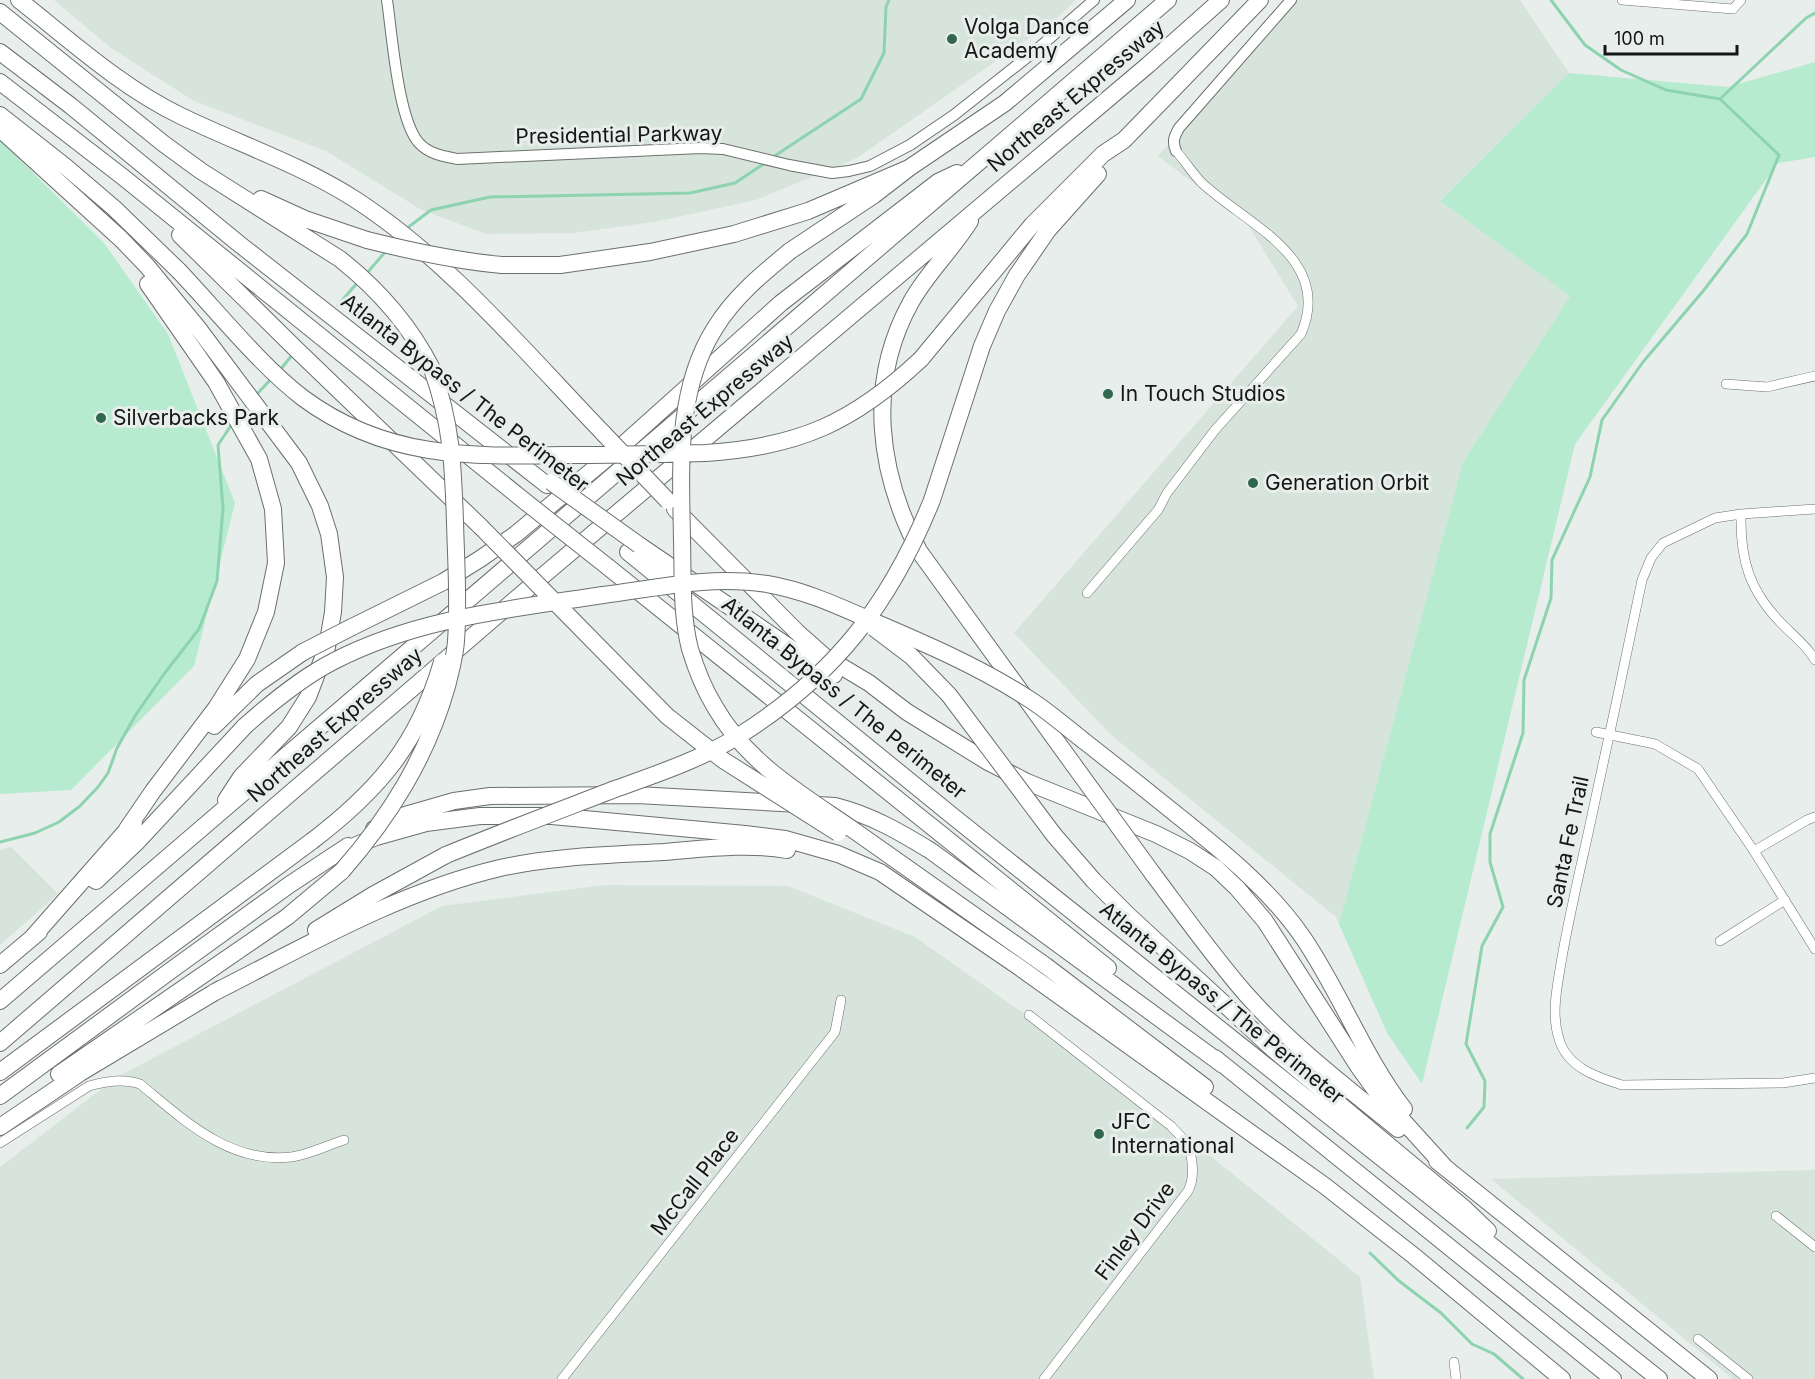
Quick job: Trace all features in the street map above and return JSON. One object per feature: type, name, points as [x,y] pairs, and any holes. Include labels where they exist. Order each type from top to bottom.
[{"type":"highway","points":[[19,0],[144,96],[181,116],[279,158],[326,182],[388,222],[417,244],[483,308],[797,632],[824,656],[869,683],[907,712]]},
{"type":"highway","points":[[1127,0],[1005,103],[790,251],[758,276],[734,302],[714,329],[701,357],[689,393],[682,429],[681,485],[685,617],[690,649],[700,680],[714,706],[730,730],[772,775],[932,892],[974,917],[1046,966],[1227,1104],[1324,1186]]},
{"type":"highway","name":"Northeast Expressway","points":[[0,1001],[1168,0]]},
{"type":"highway","name":"Northeast Expressway","points":[[0,1042],[545,574],[1148,65],[1221,0]]},
{"type":"highway","points":[[0,115],[114,208],[179,271],[273,371],[327,414],[369,435],[408,447],[465,455],[738,451],[770,446],[813,432],[857,411],[895,383],[921,358],[1032,225],[1102,154],[1124,140],[1260,0]]},
{"type":"highway","points":[[0,12],[201,171],[340,259],[362,276],[406,324],[424,354],[442,396],[452,447],[458,608],[456,643],[438,720],[399,797],[342,871],[287,917],[81,1058],[0,1118]]},
{"type":"highway","name":"Atlanta Bypass / The Perimeter","points":[[0,52],[71,106],[238,243],[634,548],[964,825],[1659,1379]]},
{"type":"highway","name":"Atlanta Bypass / The Perimeter","points":[[0,82],[123,177],[1066,933],[1223,1065],[1613,1379]]},
{"type":"highway","points":[[0,129],[121,239],[147,266],[198,328],[299,463],[320,506],[329,534],[335,576],[333,612],[327,647],[316,678],[308,697],[289,727],[241,777],[214,818]]},
{"type":"highway","points":[[0,1127],[80,1073],[373,895],[446,855],[709,752],[739,736],[786,704],[829,666],[866,624],[900,570],[915,542],[932,500],[982,346],[997,311],[1017,275],[1048,230],[1114,157],[1124,140]]},
{"type":"highway","points":[[164,144],[261,199],[305,219],[367,240],[419,253],[502,265],[571,263],[650,252],[734,234],[808,211],[909,168]]},
{"type":"highway","points":[[32,938],[159,795],[230,709],[257,684],[303,652],[443,582],[480,560],[516,534],[625,442],[781,303],[938,182],[982,160]]},
{"type":"highway","points":[[123,177],[295,348],[481,527],[667,716],[723,760],[847,832]]},
{"type":"highway","points":[[71,195],[151,287],[216,382],[259,459],[273,509],[276,563],[266,612],[258,636],[247,659],[216,708],[127,829]]},
{"type":"highway","points":[[978,208],[957,242],[929,275],[911,303],[898,331],[884,380],[882,427],[886,461],[893,493],[904,523],[919,551],[1209,950],[1247,995],[1302,1050],[1709,1379]]},
{"type":"highway","points":[[0,1071],[336,823],[381,780],[404,750],[419,725],[434,690],[449,629],[454,521]]},
{"type":"highway","points":[[634,548],[814,664],[907,712],[988,762],[1028,782],[1156,834],[1190,851],[1216,868],[1237,888],[1265,921],[1376,1091],[1444,1166]]},
{"type":"highway","points":[[0,965],[88,889],[136,843],[245,726],[298,683],[332,662],[390,637],[460,618],[679,584],[729,581],[764,584],[824,600],[922,642],[1030,699],[1228,855],[1283,912],[1304,938],[1332,982],[1359,1037],[1391,1091],[1438,1151],[1482,1197]]},
{"type":"highway","points":[[851,612],[911,656],[949,695],[1054,836],[1128,915],[1273,1049],[1465,1209],[1562,1303]]},
{"type":"highway","points":[[0,1096],[289,885],[366,833],[395,818],[454,801],[490,796],[637,795],[835,806],[857,811],[884,822],[931,851],[1223,1065]]},
{"type":"highway","points":[[340,852],[376,837],[426,823],[480,816],[552,816],[745,834],[804,843],[838,854],[880,872],[1019,967],[1324,1186],[1414,1256],[1562,1379]]},
{"type":"highway","points":[[213,993],[406,898],[446,883],[524,864],[595,855],[724,848],[775,848],[829,859],[874,877],[921,901]]},
{"type":"highway","points":[[1499,1327],[1571,1379]]},
{"type":"highway","points":[[1678,1355],[1723,1379]]},
{"type":"street","name":"Presidential Parkway","points":[[387,0],[401,96],[408,126],[420,144],[434,154],[457,159],[701,148],[723,149],[789,165],[832,172],[870,166],[910,145],[954,115],[1035,51],[1094,0]]},
{"type":"street","points":[[1087,593],[1158,510],[1167,492],[1215,430],[1301,334],[1307,320],[1309,305],[1307,285],[1293,259],[1270,234],[1202,182],[1176,151],[1173,144],[1179,128],[1291,0]]},
{"type":"street","points":[[1622,0],[1699,3],[1733,9],[1741,0]]},
{"type":"street","points":[[1726,384],[1767,387],[1815,376]]},
{"type":"street","name":"Santa Fe Trail","points":[[1815,509],[1741,514],[1716,519],[1663,543],[1651,558],[1642,580],[1566,932],[1556,996],[1555,1021],[1559,1041],[1566,1055],[1579,1067],[1599,1078],[1622,1085],[1784,1083],[1815,1078]]},
{"type":"street","points":[[1741,514],[1744,560],[1758,596],[1815,660]]},
{"type":"street","points":[[1596,732],[1655,744],[1698,769],[1754,851],[1815,949]]},
{"type":"street","points":[[1754,851],[1815,817]]},
{"type":"street","points":[[1720,941],[1785,900]]},
{"type":"street","name":"McCall Place","points":[[562,1379],[835,1032],[841,1000]]},
{"type":"street","name":"Finley Drive","points":[[1029,1015],[1171,1126],[1187,1144],[1192,1166],[1192,1184],[1188,1191],[1044,1379]]},
{"type":"street","points":[[0,1143],[89,1086],[130,1080],[140,1084],[202,1134],[222,1145],[242,1152],[291,1157],[344,1140]]},
{"type":"street","points":[[1776,1216],[1815,1247]]},
{"type":"street","points":[[1698,1339],[1748,1379]]},
{"type":"street","points":[[1454,1362],[1456,1379]]},
{"type":"shaded area","points":[[54,0],[1076,0],[1055,20],[857,158],[756,200],[654,222],[574,233],[486,234],[420,209],[326,151],[194,101],[111,48]]},
{"type":"shaded area","points":[[1298,0],[1520,0],[1569,73],[1440,201],[1570,296],[1463,462],[1339,924],[1336,917],[1111,735],[1014,633],[1298,306],[1248,225],[1158,156]]},
{"type":"shaded area","points":[[11,847],[58,894],[0,945],[0,850]]},
{"type":"shaded area","points":[[604,885],[788,886],[915,937],[1107,1072],[1360,1277],[1374,1379],[0,1379],[0,1167],[117,1077],[442,906]]},
{"type":"shaded area","points":[[1815,1170],[1815,1379],[1733,1379],[1491,1179]]},
{"type":"green space","points":[[1815,62],[1815,157],[1778,163],[1575,444],[1422,1084],[1387,1033],[1339,924],[1463,462],[1570,296],[1440,201],[1569,73],[1728,87]]},
{"type":"green space","name":"Silverbacks Park","points":[[0,140],[104,243],[168,334],[235,503],[194,666],[71,790],[0,794]]},
{"type":"waterway","points":[[773,157],[861,99],[884,53],[886,7],[889,0]]},
{"type":"waterway","points":[[1467,1128],[1484,1107],[1485,1081],[1466,1044],[1482,946],[1503,907],[1490,862],[1490,834],[1523,733],[1524,680],[1551,598],[1552,560],[1590,477],[1602,420],[1643,362],[1704,290],[1747,234],[1779,155],[1720,99],[1666,90],[1621,70],[1585,45],[1551,0]]},
{"type":"waterway","points":[[1720,99],[1806,18],[1815,13]]},
{"type":"waterway","points":[[406,229],[431,210],[490,197],[690,193],[735,183],[765,163]]},
{"type":"waterway","points":[[367,273],[386,251]]},
{"type":"waterway","points":[[338,305],[358,282]]},
{"type":"waterway","points":[[280,370],[293,354]]},
{"type":"waterway","points":[[258,393],[271,379]]},
{"type":"waterway","points":[[240,414],[246,407]]},
{"type":"waterway","points":[[0,842],[35,833],[59,822],[80,806],[98,787],[108,773],[117,748],[135,716],[199,629],[217,581],[223,508],[218,445],[232,424]]},
{"type":"waterway","points":[[1370,1253],[1399,1281],[1441,1313],[1472,1344],[1494,1354],[1523,1379]]},
{"type":"place","name":"Volga Dance Academy","points":[[952,39]]},
{"type":"place","name":"In Touch Studios","points":[[1108,394]]},
{"type":"place","name":"Silverbacks Park","points":[[101,418]]},
{"type":"place","name":"Generation Orbit","points":[[1253,483]]},
{"type":"place","name":"JFC International","points":[[1099,1134]]}]
